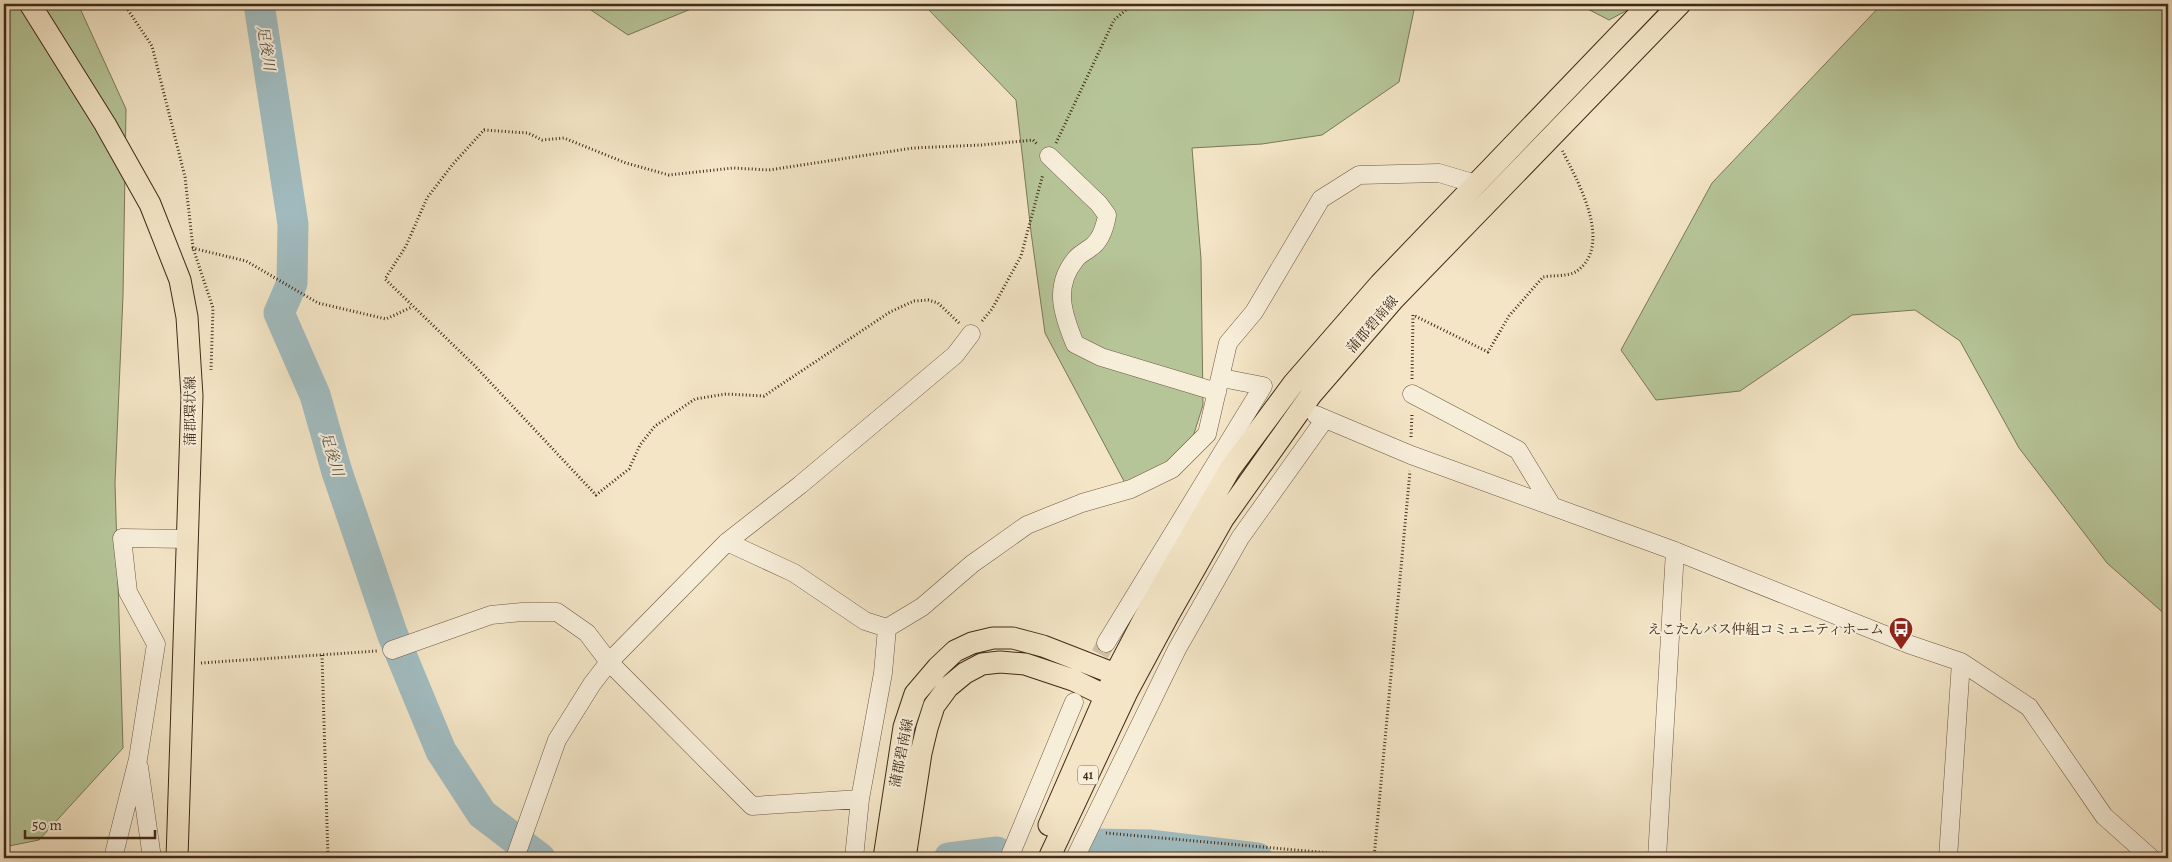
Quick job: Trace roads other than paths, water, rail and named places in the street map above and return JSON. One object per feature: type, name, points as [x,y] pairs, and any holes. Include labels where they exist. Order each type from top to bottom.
[{"type":"main road","name":"蒲郡環状線","points":[[30,4],[105,124],[150,204],[180,280],[188,317],[192,396],[177,858]]},
{"type":"main road","name":"蒲郡碧南線","points":[[905,858],[921,753],[927,728],[934,706],[948,687],[982,664],[1000,662],[1025,664],[1073,680],[1104,696],[1150,607],[1230,469],[1293,384],[1373,291],[1649,4]]},
{"type":"main road","name":"蒲郡碧南線","points":[[1127,692],[1223,519],[1311,394],[1394,299],[1680,4]]},
{"type":"main road","name":"蒲郡碧南線","points":[[884,858],[904,727],[915,694],[938,667],[955,651],[972,643],[992,638],[1013,638],[1043,646],[1114,674]]},
{"type":"main road","points":[[1104,696],[1127,692],[1114,674]]},
{"type":"main road","name":"41","points":[[1049,858],[1127,692]]},
{"type":"main road","name":"41","points":[[1035,858],[1104,696]]},
{"type":"street","points":[[1049,156],[1099,204],[1107,215],[1105,226],[1096,244],[1075,259],[1062,284],[1064,317],[1075,344],[1101,356],[1219,385],[1263,386],[1106,643]]},
{"type":"street","points":[[727,542],[794,573],[865,621],[887,628],[922,607],[972,564],[1027,525],[1082,503],[1130,489],[1172,469],[1207,434],[1228,343],[1254,312],[1321,199],[1359,175],[1439,173],[1476,184]]},
{"type":"street","points":[[515,856],[524,836],[557,740],[592,684],[609,662],[727,542],[800,486],[941,367],[955,355],[971,334]]},
{"type":"street","points":[[1412,394],[1518,450],[1552,506]]},
{"type":"street","points":[[1075,858],[1177,650],[1240,538],[1320,417],[1411,455],[1675,551],[1908,644],[1961,662],[2029,707],[2104,816],[2151,858]]},
{"type":"street","points":[[113,858],[138,758],[156,644],[128,592],[122,538],[188,539]]},
{"type":"street","points":[[1657,858],[1675,551]]},
{"type":"street","points":[[397,648],[491,615],[522,612],[557,612],[587,633],[609,662],[752,806],[860,799]]},
{"type":"street","points":[[854,858],[860,799],[883,673],[887,628]]},
{"type":"street","points":[[1948,858],[1961,662]]},
{"type":"street","points":[[1009,858],[1074,702]]},
{"type":"street","points":[[138,758],[152,858]]},
{"type":"waterway","name":"足後川","points":[[259,4],[293,224],[292,283],[279,313],[315,395],[337,472],[392,633],[441,751],[482,814],[540,858]]},
{"type":"waterway","name":"足後川","points":[[1096,844],[1149,845],[1257,858]]},
{"type":"waterway","name":"足後川","points":[[949,858],[997,852]]},
{"type":"tunnel","points":[[1087,678],[1106,643]]},
{"type":"place","name":"えこたんバス仲組コミュニティホーム","points":[[1901,650]]}]
